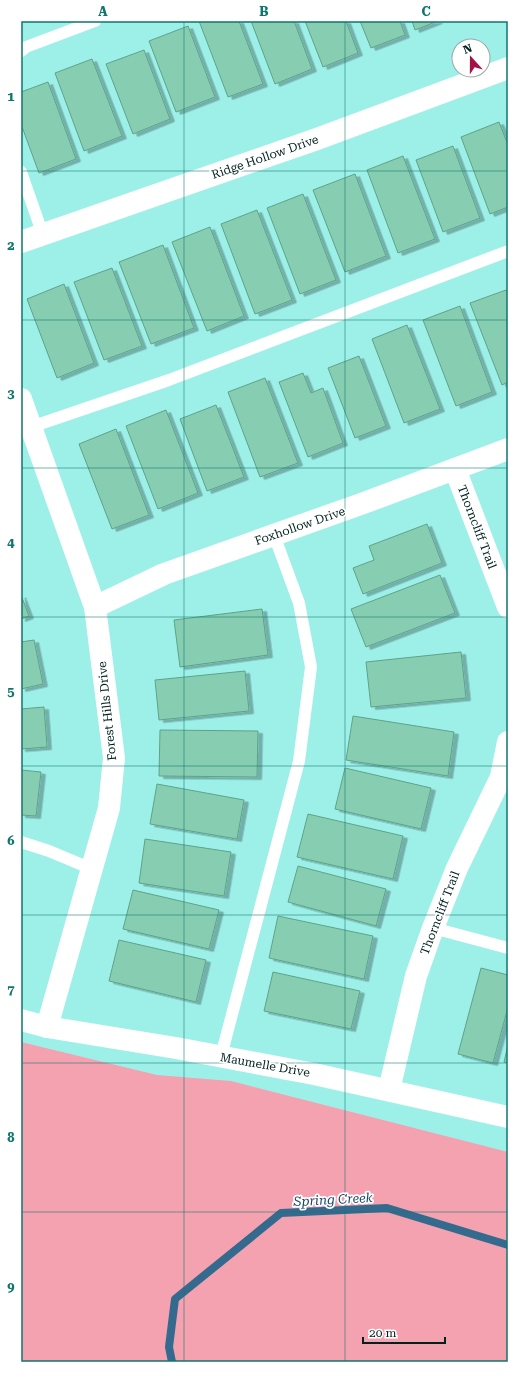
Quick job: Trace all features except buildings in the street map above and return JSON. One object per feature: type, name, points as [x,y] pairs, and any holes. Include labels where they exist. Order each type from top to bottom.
[{"type":"street","name":"Ridge Hollow Drive","points":[[21,242],[317,138],[508,68]]},
{"type":"street","name":"Forest Hills Drive","points":[[21,399],[95,607],[114,758],[109,808],[47,1027]]},
{"type":"street","name":"Foxhollow Drive","points":[[95,607],[164,574],[361,504],[508,449]]},
{"type":"street","name":"Thorncliff Trail","points":[[455,469],[508,607]]},
{"type":"street","name":"Thorncliff Trail","points":[[389,1090],[416,976],[457,868],[501,777],[508,742]]},
{"type":"street","name":"Maumelle Drive","points":[[21,1020],[47,1027],[221,1056],[314,1074],[508,1117]]},
{"type":"lane","points":[[21,51],[26,47],[95,21]]},
{"type":"lane","points":[[21,172],[43,235]]},
{"type":"lane","points":[[31,427],[170,380],[508,251]]},
{"type":"lane","points":[[221,1056],[300,761],[311,667],[299,603],[274,535]]},
{"type":"lane","points":[[21,842],[49,851],[92,869]]},
{"type":"lane","points":[[433,928],[508,948]]},
{"type":"shaded area","points":[[21,1042],[157,1075],[231,1081],[508,1152],[508,1362],[21,1362]]},
{"type":"waterway","name":"Spring Creek","points":[[172,1362],[169,1347],[175,1299],[281,1213],[387,1208],[508,1245]]}]
